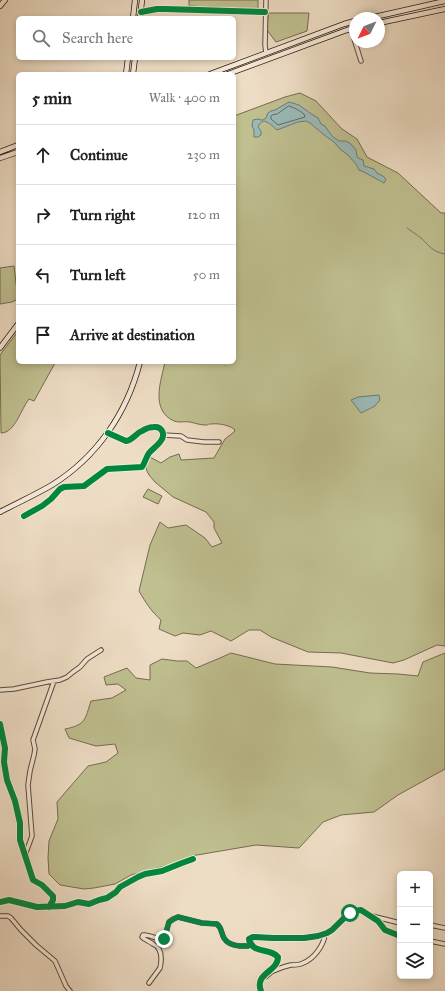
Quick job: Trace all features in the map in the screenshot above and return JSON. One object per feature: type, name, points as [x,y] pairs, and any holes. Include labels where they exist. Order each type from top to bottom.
[{"type":"main road","points":[[0,6],[5,0]]},
{"type":"main road","points":[[133,16],[135,0]]},
{"type":"main road","points":[[140,16],[142,0]]},
{"type":"main road","points":[[385,15],[445,1]]},
{"type":"main road","points":[[385,22],[445,9]]},
{"type":"main road","points":[[215,72],[349,23]]},
{"type":"main road","points":[[233,72],[349,29]]},
{"type":"main road","points":[[126,72],[128,60]]},
{"type":"main road","points":[[134,72],[135,60]]},
{"type":"main road","points":[[0,152],[16,146]]},
{"type":"main road","points":[[0,158],[16,153]]},
{"type":"main road","points":[[0,348],[16,327]]},
{"type":"main road","points":[[0,512],[41,492],[88,457],[108,433],[119,415],[128,396],[139,364]]},
{"type":"street","points":[[266,0],[266,53]]},
{"type":"street","points":[[141,12],[157,9],[265,12]]},
{"type":"street","points":[[357,48],[361,62]]},
{"type":"street","points":[[24,516],[42,506],[60,489],[64,487],[84,486],[107,469],[142,467],[148,454],[158,444],[163,435],[163,431],[156,426],[142,431],[126,441],[108,433]]},
{"type":"street","points":[[163,435],[181,436],[187,440],[219,442]]},
{"type":"street","points":[[0,690],[14,689],[60,680],[67,677],[80,667],[87,659],[101,650]]},
{"type":"street","points":[[25,855],[32,836],[28,785],[34,755],[32,740],[54,681]]},
{"type":"street","points":[[0,724],[5,748],[5,770],[20,823],[20,840],[33,880],[42,885],[52,894],[53,900],[48,907]]},
{"type":"street","points":[[0,902],[9,900],[32,906],[48,907],[65,906],[78,902],[89,904],[108,898],[120,887],[138,877],[145,874],[162,871],[193,859]]},
{"type":"street","points":[[261,991],[259,987],[262,978],[276,963],[278,957],[273,953],[258,950],[249,942],[249,939],[253,937],[311,938],[325,934],[332,930],[353,911],[361,910],[378,921],[385,930],[397,935]]},
{"type":"street","points":[[365,914],[397,922]]},
{"type":"street","points":[[0,916],[8,916],[11,918],[21,930],[47,955],[56,961],[66,986],[70,991]]},
{"type":"street","points":[[149,983],[161,965],[160,949],[142,937],[145,935],[164,939],[169,922],[178,917],[202,923],[217,924],[221,928],[224,939],[230,943],[238,946],[252,945]]},
{"type":"street","points":[[433,926],[445,928]]},
{"type":"street","points":[[262,978],[273,971],[307,962],[317,952],[323,942],[325,934]]},
{"type":"street","points":[[433,942],[445,944]]},
{"type":"green space","points":[[189,0],[258,0],[258,9],[189,6]]},
{"type":"green space","points":[[268,13],[309,13],[307,31],[276,42],[267,30]]},
{"type":"green space","points":[[300,93],[316,101],[342,129],[357,139],[367,157],[398,173],[441,213],[445,213],[445,646],[437,645],[404,660],[393,663],[341,653],[308,652],[271,637],[260,630],[249,630],[231,641],[211,631],[200,635],[183,633],[175,636],[159,629],[161,620],[149,607],[139,591],[150,545],[160,522],[168,528],[186,525],[205,538],[212,547],[222,543],[214,528],[214,522],[206,512],[173,497],[155,482],[146,469],[147,460],[150,457],[161,463],[170,457],[179,454],[181,460],[214,458],[225,439],[235,430],[220,424],[203,425],[174,421],[162,410],[159,394],[160,386],[165,364],[236,364],[236,115]]},
{"type":"green space","points":[[14,266],[16,300],[12,302],[0,304],[0,268]]},
{"type":"green space","points":[[16,334],[16,364],[54,364],[34,401],[29,399],[14,425],[6,432],[1,433],[0,355]]},
{"type":"green space","points":[[148,489],[162,496],[158,504],[143,497]]},
{"type":"green space","points":[[231,653],[275,664],[332,667],[370,673],[418,676],[423,662],[445,653],[445,769],[398,795],[374,812],[341,815],[323,822],[299,848],[256,845],[191,856],[169,865],[131,875],[115,884],[84,889],[60,885],[49,874],[48,858],[49,841],[58,819],[57,802],[88,766],[106,762],[118,753],[115,744],[96,746],[69,738],[65,729],[77,725],[84,720],[91,701],[112,698],[126,690],[118,684],[106,685],[104,677],[127,668],[136,678],[150,680],[150,665],[162,659],[187,661],[196,668]]},
{"type":"water","points":[[289,102],[299,105],[318,118],[321,124],[325,126],[332,136],[339,141],[346,141],[351,144],[356,150],[358,158],[363,160],[364,166],[374,169],[377,173],[383,176],[386,179],[384,183],[359,170],[348,155],[334,142],[306,121],[298,122],[277,130],[265,121],[260,123],[258,127],[261,131],[261,135],[254,137],[254,130],[252,126],[253,120],[263,120],[266,118],[268,113]]},
{"type":"water","points":[[379,395],[380,400],[375,406],[361,413],[351,400],[358,397]]},
{"type":"waterway","points":[[407,228],[434,250],[445,254]]},
{"type":"cycle path","points":[[141,12],[157,9],[265,12]]},
{"type":"cycle path","points":[[24,516],[42,506],[60,489],[64,487],[84,486],[107,469],[142,467],[148,455],[158,445],[163,437],[162,430],[156,427],[146,429],[126,441],[108,433]]},
{"type":"cycle path","points":[[0,724],[5,748],[4,762],[7,780],[15,801],[20,823],[20,840],[33,880],[42,885],[53,896],[53,900],[49,907]]},
{"type":"cycle path","points":[[0,902],[9,900],[37,907],[65,906],[78,902],[89,904],[107,898],[116,892],[120,887],[138,877],[145,874],[162,871],[193,859]]},
{"type":"cycle path","points":[[261,991],[261,980],[277,962],[278,957],[270,952],[254,947],[249,939],[253,937],[304,938],[318,936],[332,930],[353,911],[361,910],[378,921],[385,930],[397,935]]},
{"type":"route","points":[[164,939],[169,922],[178,917],[202,923],[217,924],[221,928],[226,941],[236,946],[248,946],[252,945],[249,942],[249,939],[253,937],[311,938],[318,936],[332,930],[350,913]]}]
